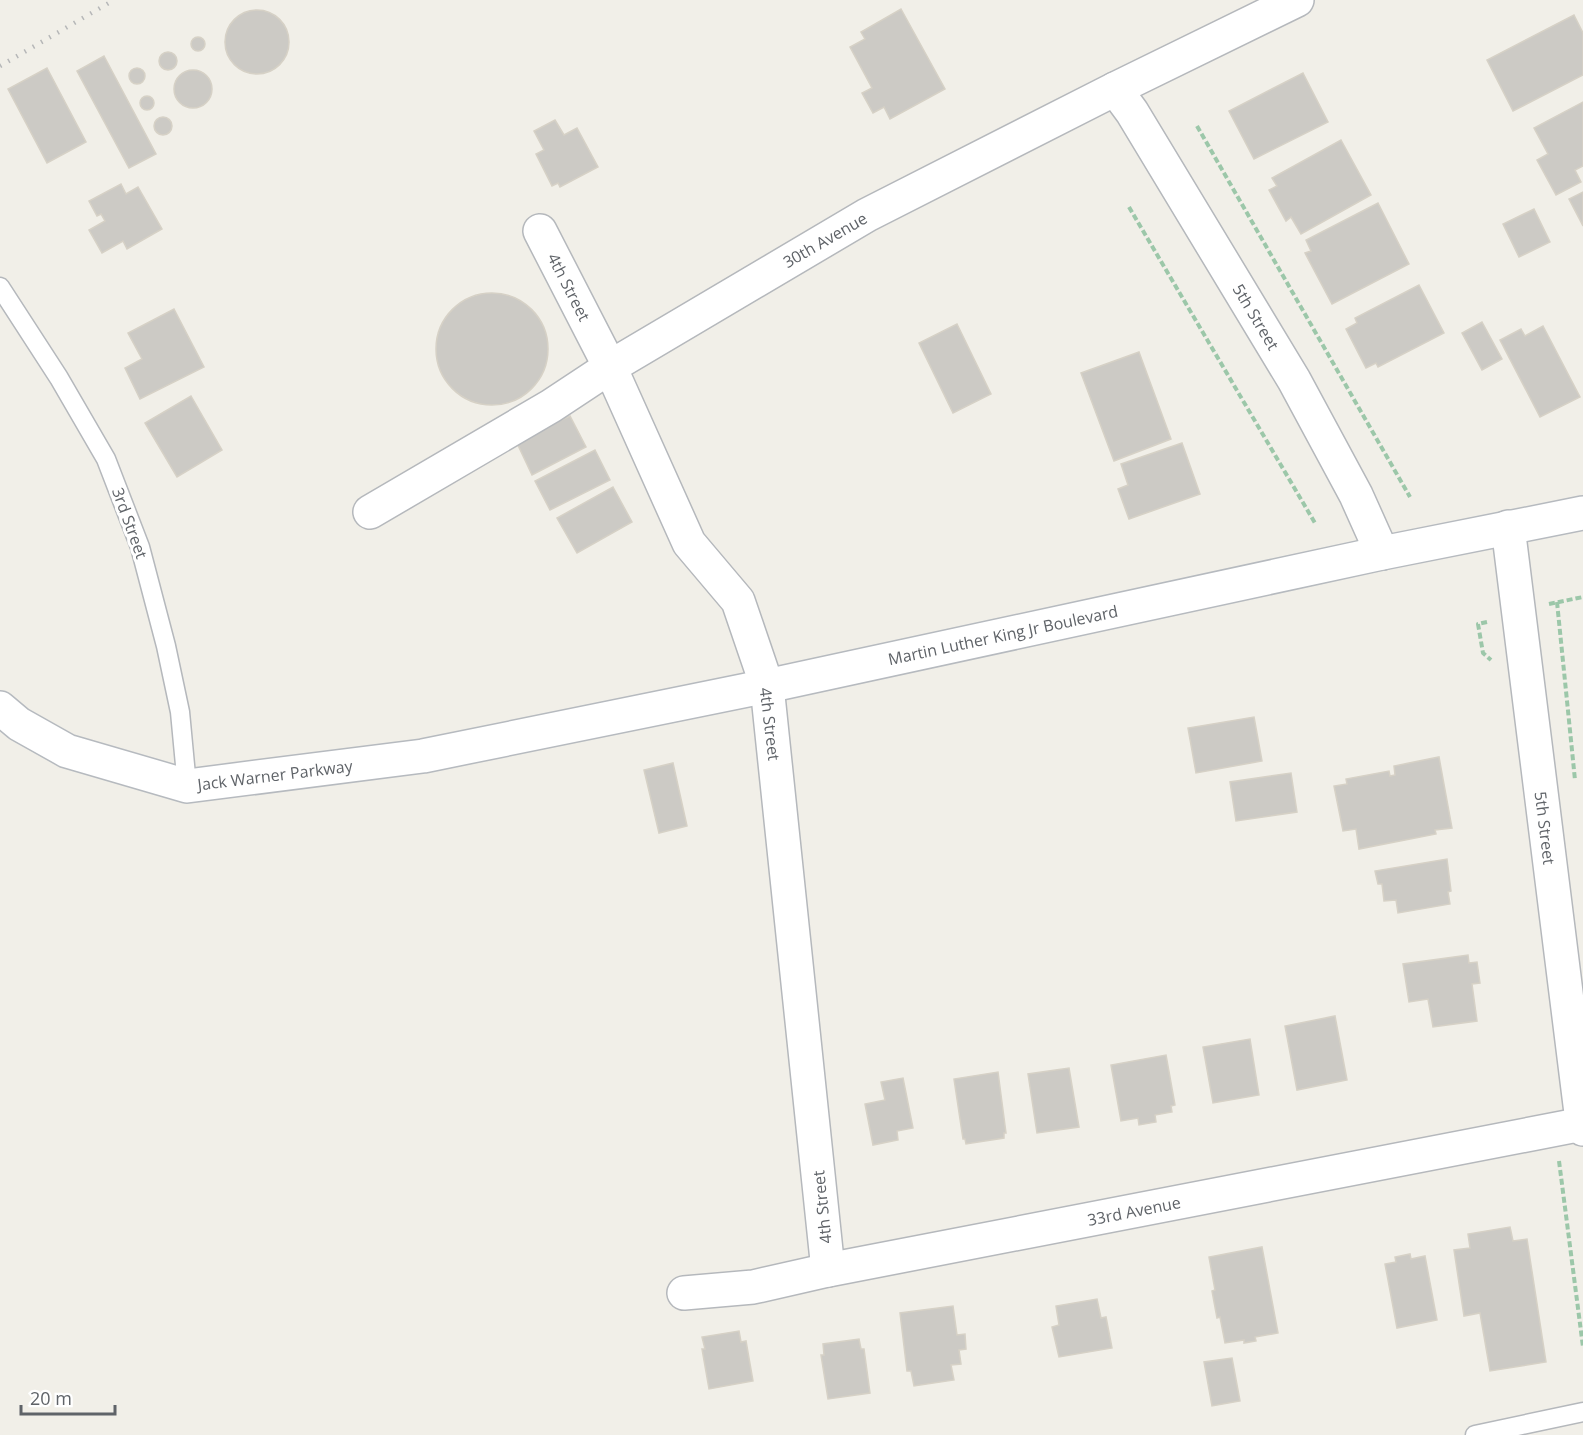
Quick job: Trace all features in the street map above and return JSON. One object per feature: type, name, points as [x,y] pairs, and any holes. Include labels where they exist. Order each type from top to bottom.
[{"type":"street","name":"30th Avenue","points":[[370,512],[551,406],[610,367],[867,215],[1297,0]]},
{"type":"street","name":"5th Street","points":[[1115,89],[1132,112],[1294,380],[1356,495],[1382,554]]},
{"type":"street","name":"4th Street","points":[[540,231],[610,367],[689,543],[738,601],[767,686],[828,1270]]},
{"type":"street","name":"Martin Luther King Jr Boulevard","points":[[423,756],[767,686],[1508,527],[1583,513]]},
{"type":"street","name":"5th Street","points":[[1508,527],[1583,1129]]},
{"type":"street","name":"Jack Warner Parkway","points":[[0,708],[19,724],[67,751],[187,786],[423,756]]},
{"type":"street","name":"33rd Avenue","points":[[684,1293],[753,1287],[828,1270],[1583,1124]]},
{"type":"lane","name":"3rd Street","points":[[0,287],[59,378],[106,459],[140,547],[166,646],[180,712],[187,786]]},
{"type":"lane","points":[[1475,1435],[1583,1412]]},
{"type":"path","points":[[1197,126],[1410,497]]},
{"type":"path","points":[[1129,207],[1315,523]]},
{"type":"path","points":[[1557,602],[1576,785]]},
{"type":"building","points":[[901,9],[945,89],[890,119],[884,107],[873,113],[862,93],[872,88],[850,47],[865,39],[861,32]]},
{"type":"building","points":[[251,10],[263,10],[280,19],[287,30],[289,42],[287,54],[280,65],[263,74],[251,74],[239,69],[230,60],[225,48],[225,36],[230,24],[239,15]]},
{"type":"building","points":[[1574,15],[1583,33],[1583,75],[1513,111],[1487,60]]},
{"type":"building","points":[[195,37],[201,37],[205,44],[201,51],[195,51],[191,47],[191,41]]},
{"type":"building","points":[[168,52],[174,55],[177,61],[174,67],[168,70],[162,67],[159,61],[162,55]]},
{"type":"building","points":[[104,56],[156,154],[129,168],[77,71]]},
{"type":"building","points":[[47,68],[86,142],[47,163],[8,89]]},
{"type":"building","points":[[137,68],[145,76],[137,84],[129,76]]},
{"type":"building","points":[[193,70],[207,75],[212,89],[207,103],[193,108],[179,103],[174,89],[179,75]]},
{"type":"building","points":[[1303,73],[1328,122],[1254,159],[1229,111]]},
{"type":"building","points":[[144,96],[150,96],[154,103],[150,110],[144,110],[140,106],[140,100]]},
{"type":"building","points":[[1583,102],[1583,166],[1575,170],[1581,182],[1556,195],[1537,160],[1548,154],[1534,128]]},
{"type":"building","points":[[163,117],[169,120],[172,126],[169,132],[163,135],[157,132],[154,126],[157,120]]},
{"type":"building","points":[[555,120],[564,135],[577,128],[598,167],[560,187],[558,183],[552,186],[536,154],[544,150],[534,131]]},
{"type":"building","points":[[1341,140],[1371,195],[1301,234],[1291,217],[1286,221],[1269,190],[1277,186],[1272,178]]},
{"type":"building","points":[[121,184],[126,194],[138,187],[162,229],[127,249],[123,241],[102,253],[89,230],[105,221],[101,214],[97,216],[89,201]]},
{"type":"building","points":[[1583,192],[1583,226],[1569,199]]},
{"type":"building","points":[[1378,203],[1409,264],[1332,304],[1305,253],[1311,251],[1306,240]]},
{"type":"building","points":[[1534,209],[1550,242],[1519,257],[1503,224]]},
{"type":"building","points":[[1419,285],[1444,333],[1378,367],[1376,363],[1366,368],[1346,329],[1357,323],[1355,318]]},
{"type":"building","points":[[492,293],[513,298],[531,310],[543,328],[548,349],[543,370],[531,388],[513,400],[492,405],[471,400],[453,388],[441,370],[436,349],[441,328],[453,310],[471,298]]},
{"type":"building","points":[[174,309],[204,367],[140,399],[125,368],[142,359],[128,333]]},
{"type":"building","points":[[1482,322],[1502,359],[1482,370],[1462,333]]},
{"type":"building","points":[[957,324],[991,394],[953,413],[919,343]]},
{"type":"building","points":[[1543,326],[1580,397],[1540,417],[1500,340],[1521,329],[1525,336]]},
{"type":"building","points":[[1139,352],[1171,439],[1114,461],[1081,373]]},
{"type":"building","points":[[191,396],[222,450],[177,477],[145,423]]},
{"type":"building","points":[[557,412],[561,420],[570,416],[586,447],[532,475],[517,443],[551,426],[548,419]]},
{"type":"building","points":[[1182,443],[1200,494],[1129,519],[1118,489],[1128,485],[1121,464]]},
{"type":"building","points":[[595,450],[610,480],[550,510],[535,481]]},
{"type":"building","points":[[613,487],[632,522],[577,553],[557,518]]},
{"type":"building","points":[[1254,717],[1262,761],[1196,773],[1188,728]]},
{"type":"building","points":[[1439,757],[1452,828],[1435,830],[1436,834],[1359,849],[1356,829],[1343,831],[1334,786],[1347,784],[1346,779],[1389,771],[1390,776],[1395,775],[1394,766]]},
{"type":"building","points":[[673,763],[687,826],[659,833],[644,770]]},
{"type":"building","points":[[1291,773],[1297,812],[1236,821],[1230,782]]},
{"type":"building","points":[[1447,859],[1451,891],[1448,892],[1450,904],[1398,913],[1396,900],[1384,901],[1382,884],[1378,884],[1375,871]]},
{"type":"building","points":[[1468,955],[1469,963],[1477,962],[1480,983],[1472,984],[1477,1021],[1433,1027],[1428,999],[1409,1002],[1403,964]]},
{"type":"building","points":[[1335,1016],[1347,1080],[1297,1090],[1285,1026]]},
{"type":"building","points":[[1250,1039],[1259,1095],[1213,1103],[1203,1047]]},
{"type":"building","points":[[1166,1055],[1175,1105],[1171,1106],[1172,1112],[1155,1115],[1156,1122],[1139,1125],[1138,1118],[1121,1121],[1111,1065]]},
{"type":"building","points":[[1069,1068],[1079,1127],[1037,1133],[1028,1074]]},
{"type":"building","points":[[998,1072],[1006,1133],[1004,1133],[1004,1138],[966,1144],[963,1139],[954,1079]]},
{"type":"building","points":[[903,1078],[913,1128],[897,1131],[898,1140],[873,1145],[865,1104],[885,1100],[881,1082]]},
{"type":"building","points":[[1510,1227],[1513,1241],[1527,1239],[1546,1362],[1490,1371],[1480,1313],[1464,1316],[1454,1250],[1470,1248],[1468,1234]]},
{"type":"building","points":[[1262,1247],[1278,1333],[1255,1337],[1256,1341],[1225,1343],[1220,1317],[1217,1318],[1209,1257]]},
{"type":"building","points":[[1410,1254],[1411,1259],[1425,1256],[1437,1320],[1397,1328],[1385,1264],[1396,1262],[1395,1257]]},
{"type":"building","points":[[1097,1299],[1101,1318],[1106,1317],[1112,1348],[1059,1357],[1052,1327],[1059,1325],[1056,1306]]},
{"type":"building","points":[[953,1306],[957,1335],[965,1334],[966,1349],[959,1350],[961,1364],[951,1365],[954,1380],[914,1386],[911,1371],[907,1371],[900,1313]]},
{"type":"building","points":[[739,1331],[741,1342],[746,1341],[753,1381],[709,1389],[702,1337]]},
{"type":"building","points":[[859,1339],[861,1349],[864,1349],[870,1393],[828,1399],[821,1355],[824,1355],[823,1344]]},
{"type":"building","points":[[1232,1358],[1240,1401],[1212,1406],[1204,1362]]},
{"type":"railway","points":[[0,66],[114,0]]}]
